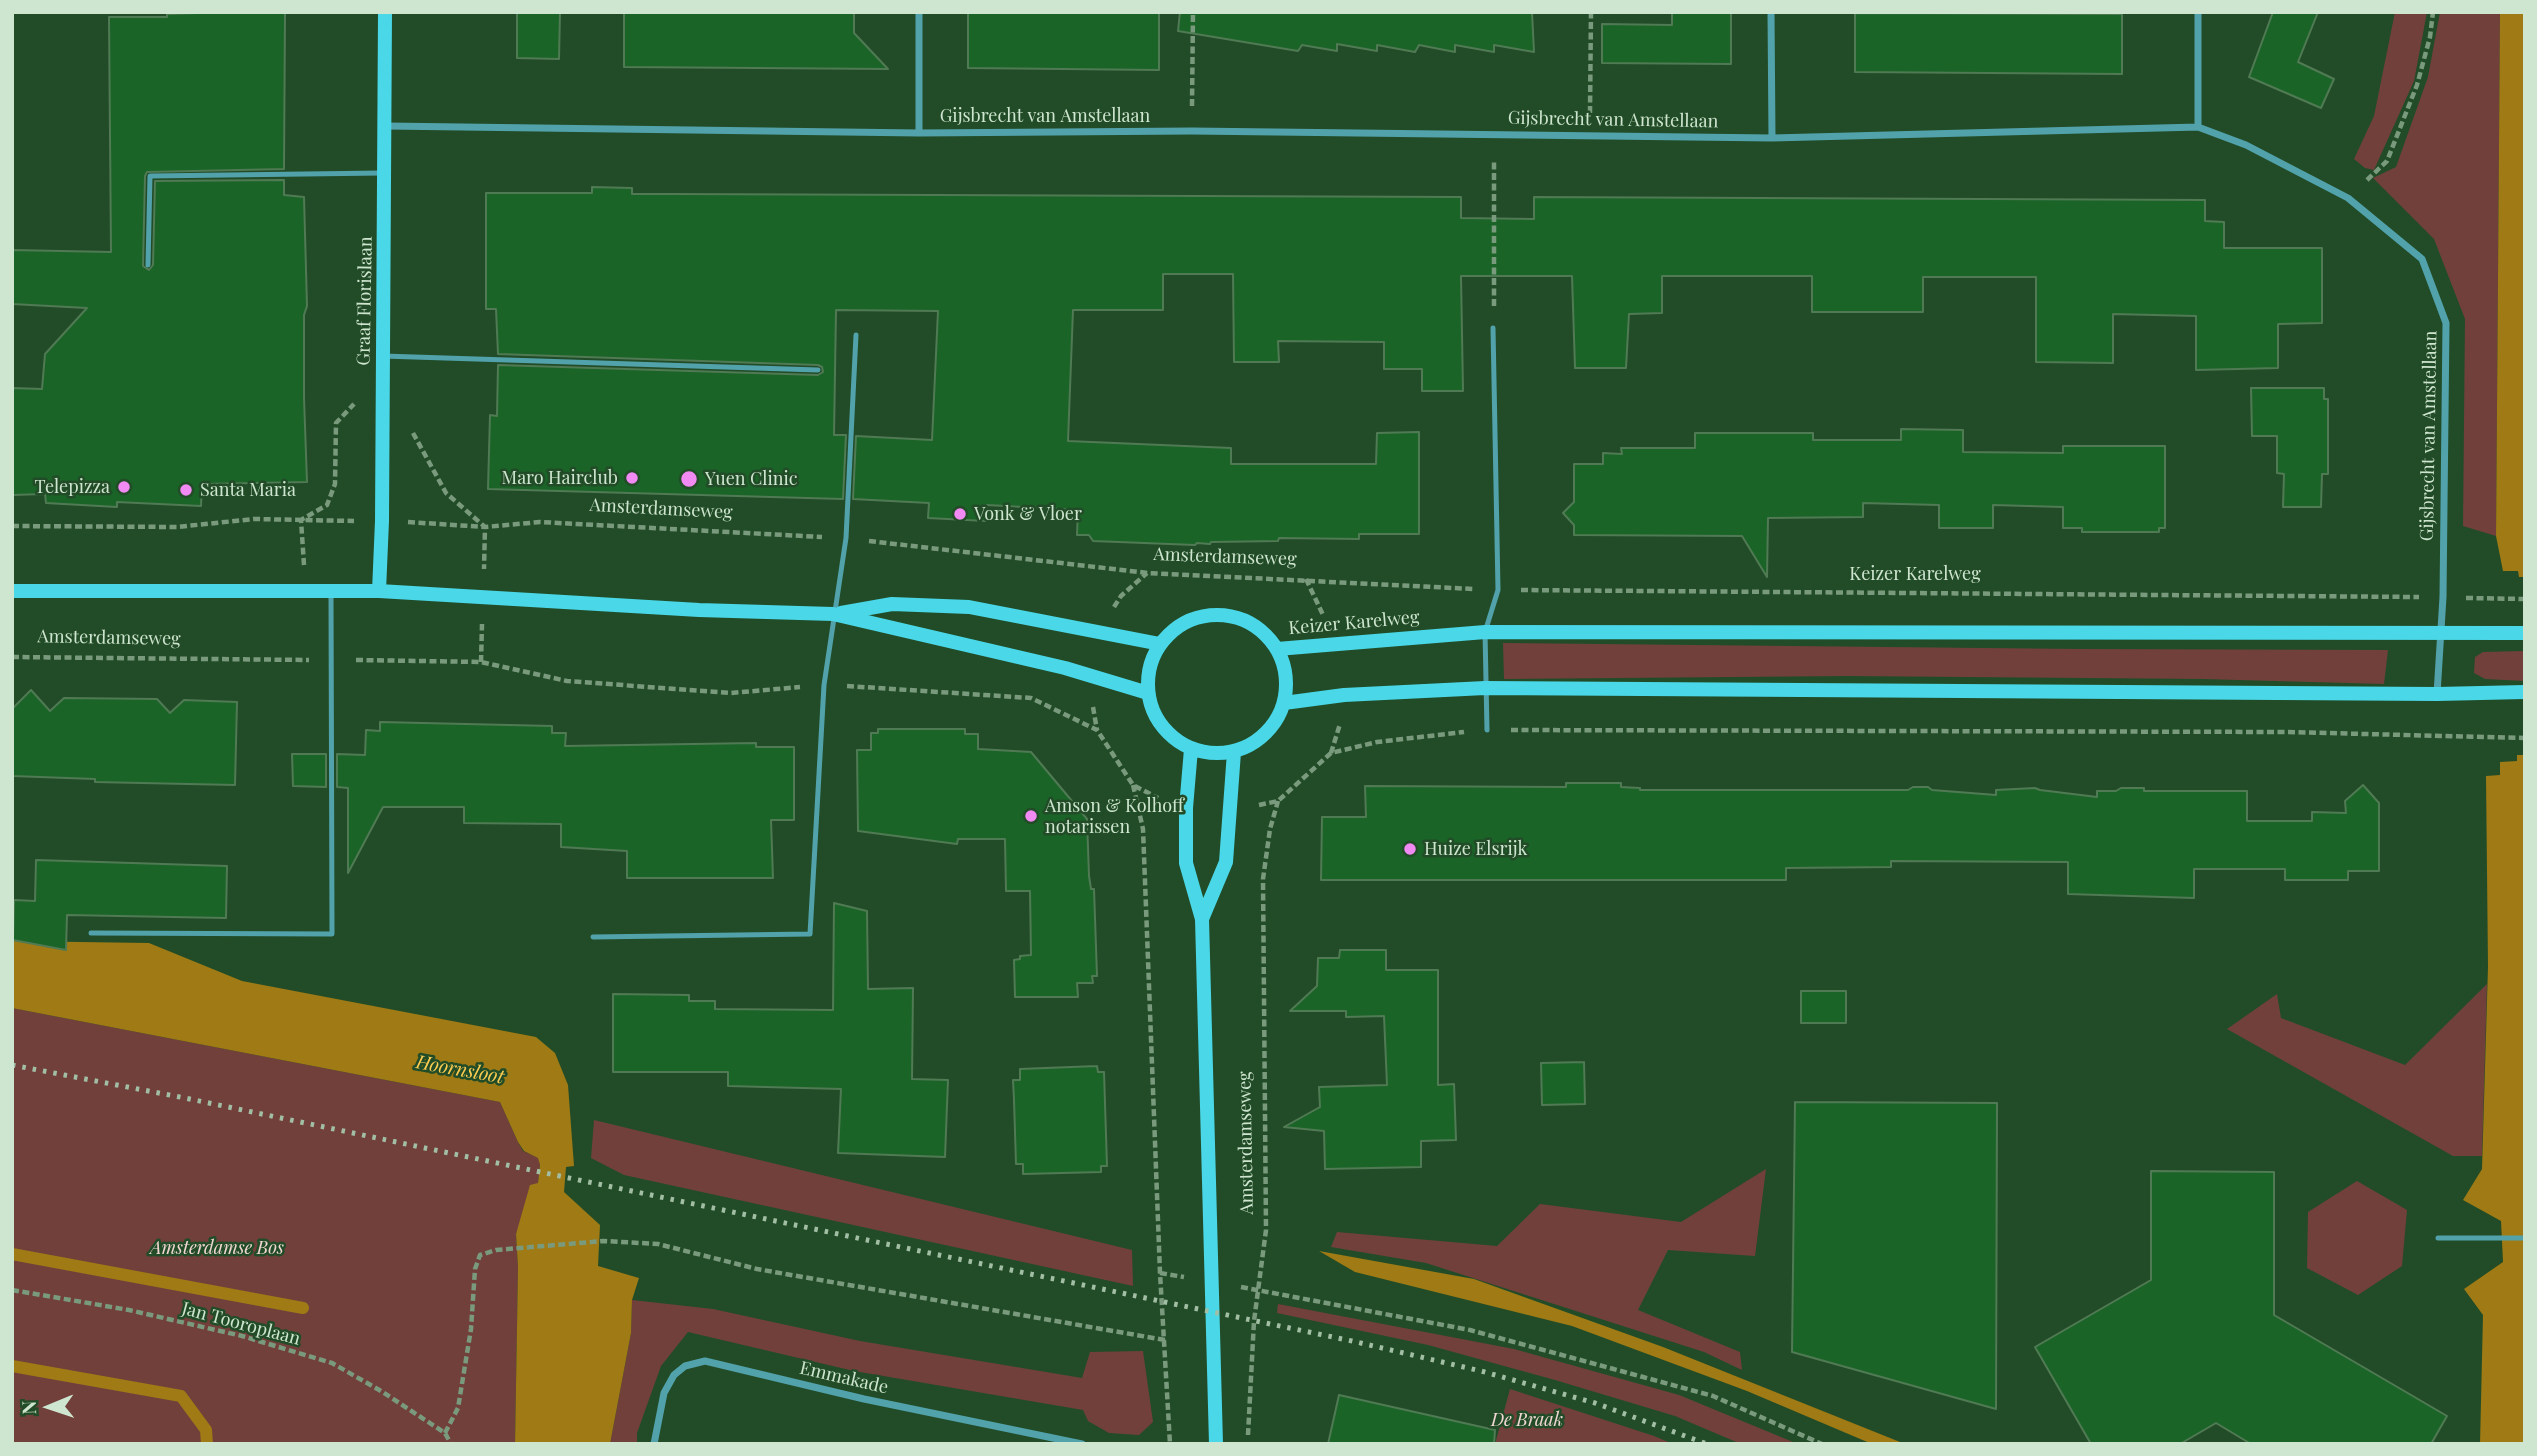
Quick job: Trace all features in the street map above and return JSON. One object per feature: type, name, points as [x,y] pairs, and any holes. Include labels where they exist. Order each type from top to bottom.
[{"type":"main road","name":"Graaf Florislaan","points":[[379,591],[382,522],[385,12]]},
{"type":"main road","points":[[12,591],[379,591],[687,609],[833,614],[1065,668],[1148,693]]},
{"type":"main road","points":[[833,614],[891,604],[969,607],[1160,644]]},
{"type":"main road","points":[[1206,616],[1233,617],[1258,628],[1277,649],[1286,675],[1284,704],[1266,734],[1234,752],[1213,755],[1191,749],[1162,727],[1148,693],[1150,667],[1160,644],[1180,625],[1206,616]]},
{"type":"main road","name":"Keizer Karelweg","points":[[1277,649],[1485,632],[2525,633]]},
{"type":"main road","points":[[1284,704],[1344,695],[1485,688],[2437,694],[2525,692]]},
{"type":"main road","name":"Amsterdamseweg","points":[[1191,749],[1186,808],[1186,863],[1202,919],[1216,1444]]},
{"type":"main road","name":"Amsterdamseweg","points":[[1202,919],[1226,862],[1234,752]]},
{"type":"street","points":[[919,12],[919,133]]},
{"type":"street","points":[[1771,12],[1772,138]]},
{"type":"street","points":[[2198,12],[2198,127]]},
{"type":"street","name":"Gijsbrecht van Amstellaan","points":[[386,126],[919,133],[1192,131],[1772,138],[2198,127],[2246,145],[2348,198],[2422,259],[2446,323],[2441,634]]},
{"type":"street","points":[[2437,694],[2441,634]]},
{"type":"street","name":"Emmakade","points":[[654,1444],[664,1393],[674,1376],[685,1366],[705,1361],[864,1399],[1082,1444]]},
{"type":"lane","points":[[148,265],[150,176],[385,173]]},
{"type":"lane","points":[[1487,730],[1485,632],[1498,590],[1493,328]]},
{"type":"lane","points":[[593,937],[810,934],[824,685],[846,538],[856,335]]},
{"type":"lane","points":[[383,356],[818,369]]},
{"type":"lane","points":[[91,933],[332,934],[331,591]]},
{"type":"lane","points":[[2438,1238],[2525,1238]]},
{"type":"path","points":[[1192,131],[1193,12]]},
{"type":"path","points":[[1589,136],[1591,12]]},
{"type":"path","points":[[2348,198],[2387,161],[2417,85],[2430,37],[2433,12]]},
{"type":"path","points":[[1493,328],[1494,135]]},
{"type":"path","points":[[306,591],[301,520],[327,505],[335,484],[336,423],[383,373]]},
{"type":"path","points":[[412,431],[446,493],[485,527],[481,662]]},
{"type":"path","name":"Amsterdamseweg","points":[[12,526],[177,527],[254,519],[485,527],[540,522],[846,538],[1094,568],[1306,579]]},
{"type":"path","name":"Keizer Karelweg","points":[[1306,579],[1498,590],[2525,599]]},
{"type":"path","points":[[306,646],[306,660]]},
{"type":"path","name":"Amsterdamseweg","points":[[12,656],[332,660]]},
{"type":"path","points":[[1133,785],[1143,829],[1160,1273],[1170,1444]]},
{"type":"path","name":"Amsterdamseweg","points":[[1247,1444],[1254,1321],[1266,1230],[1263,879],[1269,829],[1278,801]]},
{"type":"path","points":[[451,1444],[445,1433],[458,1409],[471,1329],[475,1269],[480,1255],[496,1250],[604,1241],[658,1244],[757,1269],[1165,1340]]},
{"type":"path","name":"Jan Tooroplaan","points":[[12,1290],[129,1310],[242,1336],[332,1363],[445,1433]]},
{"type":"path","points":[[1260,1290],[1470,1330],[1538,1348],[1713,1396],[1822,1444]]},
{"type":"green space","points":[[2395,12],[2427,12],[2414,81],[2374,170],[2365,168],[2354,159],[2374,116]]},
{"type":"green space","points":[[2440,12],[2500,12],[2496,536],[2463,526],[2465,319],[2434,239],[2373,178],[2396,167],[2428,77]]},
{"type":"green space","points":[[1503,643],[2388,650],[2384,684],[2202,679],[1848,676],[1504,679]]},
{"type":"green space","points":[[2525,651],[2525,681],[2485,679],[2474,673],[2475,657],[2483,652]]},
{"type":"green space","points":[[2487,984],[2482,1156],[2453,1156],[2227,1029],[2277,994],[2281,1018],[2405,1065]]},
{"type":"green space","name":"Amsterdamse Bos","points":[[12,1008],[500,1102],[523,1151],[539,1158],[540,1165],[538,1183],[516,1234],[518,1267],[515,1444],[12,1444]]},
{"type":"green space","points":[[594,1120],[1132,1250],[1133,1286],[624,1175],[591,1158]]},
{"type":"green space","points":[[1766,1169],[1755,1256],[1668,1250],[1638,1310],[1740,1352],[1742,1370],[1704,1352],[1426,1263],[1331,1247],[1337,1232],[1497,1246],[1540,1204],[1681,1222]]},
{"type":"green space","points":[[2357,1181],[2407,1210],[2402,1266],[2358,1295],[2307,1268],[2308,1212]]},
{"type":"green space","points":[[632,1300],[713,1309],[860,1341],[1082,1378],[1090,1352],[1143,1351],[1153,1422],[1139,1435],[1109,1433],[1088,1421],[1083,1410],[854,1371],[688,1332],[661,1366],[637,1433],[637,1444],[610,1444],[631,1333]]},
{"type":"green space","points":[[1278,1304],[1514,1349],[1679,1395],[1798,1444],[1741,1444],[1675,1416],[1555,1380],[1428,1345],[1277,1313]]},
{"type":"green space","name":"De Braak","points":[[1510,1389],[1654,1436],[1673,1444],[1495,1444]]},
{"type":"water","points":[[2500,12],[2525,12],[2525,577],[2519,577],[2518,571],[2503,571],[2496,536]]},
{"type":"water","points":[[2517,755],[2525,755],[2525,1444],[2480,1444],[2483,1315],[2464,1289],[2503,1262],[2501,1221],[2463,1200],[2482,1169],[2488,967],[2486,776],[2500,775],[2500,762],[2517,761]]},
{"type":"water","name":"Hoornsloot","points":[[12,941],[149,943],[242,981],[536,1037],[555,1053],[568,1085],[574,1166],[566,1167],[564,1192],[600,1225],[598,1266],[639,1278],[632,1300],[631,1333],[610,1444],[515,1444],[518,1267],[516,1234],[530,1185],[538,1183],[540,1165],[538,1158],[524,1151],[518,1142],[500,1102],[12,1008]]},
{"type":"water","points":[[1319,1251],[1474,1279],[1663,1347],[1905,1444],[1872,1444],[1747,1391],[1572,1326],[1355,1272]]},
{"type":"building","points":[[285,12],[284,169],[147,172],[143,266],[149,270],[153,265],[155,181],[284,180],[284,195],[304,197],[307,306],[304,315],[304,398],[307,482],[202,484],[201,506],[117,502],[117,507],[46,503],[45,494],[12,495],[12,388],[42,389],[45,354],[87,308],[12,304],[12,250],[111,252],[109,17],[167,17],[167,14]]},
{"type":"building","points":[[517,12],[560,12],[559,59],[517,58]]},
{"type":"building","points":[[624,12],[854,12],[854,33],[888,69],[624,67]]},
{"type":"building","points":[[968,12],[1159,13],[1159,70],[968,68]]},
{"type":"building","points":[[1180,12],[1532,12],[1534,52],[1494,45],[1494,52],[1455,45],[1455,52],[1419,45],[1415,52],[1377,45],[1377,51],[1337,44],[1337,51],[1302,45],[1298,51],[1178,31]]},
{"type":"building","points":[[1672,12],[1731,12],[1731,64],[1602,63],[1602,24],[1672,25]]},
{"type":"building","points":[[2273,12],[2318,12],[2298,62],[2334,79],[2321,108],[2249,77]]},
{"type":"building","points":[[1855,13],[2122,14],[2122,74],[1855,72]]},
{"type":"building","points":[[592,187],[632,188],[632,194],[1461,197],[1461,218],[1534,219],[1534,197],[2205,200],[2205,221],[2224,222],[2224,248],[2322,248],[2322,323],[2278,324],[2278,368],[2196,370],[2196,316],[2113,314],[2113,363],[2036,362],[2036,277],[1923,277],[1923,312],[1812,312],[1812,276],[1662,276],[1662,313],[1629,314],[1626,368],[1575,368],[1572,276],[1461,276],[1463,391],[1422,391],[1422,369],[1384,369],[1384,342],[1278,341],[1279,362],[1234,362],[1233,274],[1163,274],[1163,310],[1073,310],[1068,441],[1231,448],[1231,464],[1376,464],[1377,433],[1419,432],[1419,534],[1359,534],[1359,539],[1279,538],[1278,541],[1211,542],[1195,545],[1093,541],[1089,535],[1077,535],[1078,510],[987,505],[986,521],[928,518],[929,503],[853,499],[856,436],[932,440],[938,311],[836,310],[834,435],[846,435],[843,499],[488,489],[490,415],[497,416],[498,365],[818,375],[823,372],[818,365],[498,354],[496,309],[486,309],[486,193],[592,193]]},
{"type":"building","points":[[2251,388],[2324,388],[2324,399],[2328,399],[2328,474],[2322,474],[2321,507],[2283,507],[2284,474],[2277,473],[2277,436],[2252,436]]},
{"type":"building","points":[[1901,429],[1963,430],[1963,452],[2063,453],[2063,446],[2165,446],[2165,528],[2159,528],[2159,532],[2082,532],[2082,528],[2063,528],[2063,507],[1993,505],[1993,528],[1939,528],[1939,505],[1863,503],[1863,517],[1768,518],[1767,577],[1742,536],[1574,535],[1574,525],[1563,513],[1574,502],[1574,464],[1603,464],[1603,453],[1622,454],[1621,448],[1695,448],[1695,433],[1813,433],[1813,440],[1901,440]]},
{"type":"building","points":[[31,690],[50,711],[64,698],[157,699],[170,713],[184,700],[237,702],[235,785],[95,782],[95,779],[12,776],[12,709]]},
{"type":"building","points":[[380,722],[552,726],[552,733],[566,733],[565,746],[756,743],[756,747],[794,747],[794,820],[771,820],[773,878],[627,878],[627,851],[561,847],[561,824],[464,823],[464,807],[383,807],[348,873],[348,788],[337,787],[337,754],[365,755],[366,730],[380,731]]},
{"type":"building","points":[[878,729],[965,729],[965,734],[978,734],[978,749],[1031,752],[1087,819],[1089,876],[1091,889],[1094,889],[1097,976],[1092,976],[1093,983],[1077,983],[1078,997],[1015,997],[1014,960],[1020,959],[1020,956],[1031,955],[1030,891],[1006,891],[1005,839],[958,839],[957,844],[858,831],[857,750],[871,750],[871,733],[878,733]]},
{"type":"building","points":[[292,754],[326,754],[326,787],[293,786]]},
{"type":"building","points":[[1566,783],[1621,783],[1621,787],[1640,790],[1908,790],[1913,787],[1928,787],[1932,790],[1996,795],[1996,790],[2035,788],[2097,797],[2097,791],[2116,791],[2121,788],[2144,788],[2144,791],[2247,791],[2247,821],[2312,821],[2312,812],[2346,813],[2345,801],[2363,785],[2379,803],[2379,871],[2348,871],[2348,880],[2285,880],[2285,869],[2194,869],[2194,898],[2068,894],[2068,862],[1891,861],[1891,867],[1786,868],[1786,880],[1321,880],[1322,817],[1366,817],[1365,786],[1566,787]]},
{"type":"building","points":[[36,860],[227,866],[226,918],[67,915],[66,950],[13,940],[14,900],[35,901]]},
{"type":"building","points":[[834,903],[867,911],[868,989],[913,988],[912,1079],[948,1080],[945,1157],[838,1153],[841,1089],[728,1086],[728,1072],[613,1072],[613,994],[689,995],[689,1001],[715,1001],[715,1009],[833,1010]]},
{"type":"building","points":[[1340,950],[1386,950],[1386,970],[1438,970],[1438,1085],[1454,1084],[1456,1140],[1421,1141],[1421,1167],[1325,1169],[1324,1131],[1284,1127],[1320,1107],[1319,1087],[1387,1085],[1384,1016],[1346,1017],[1346,1011],[1290,1011],[1317,986],[1318,958],[1339,958]]},
{"type":"building","points":[[1801,991],[1846,991],[1846,1023],[1801,1023]]},
{"type":"building","points":[[1584,1062],[1585,1104],[1542,1105],[1541,1063]]},
{"type":"building","points":[[1097,1066],[1098,1072],[1104,1072],[1107,1166],[1101,1166],[1101,1172],[1023,1174],[1023,1164],[1016,1164],[1013,1080],[1020,1080],[1020,1069]]},
{"type":"building","points":[[1795,1102],[1997,1103],[1996,1409],[1792,1352]]},
{"type":"building","points":[[2151,1171],[2274,1172],[2274,1315],[2447,1416],[2431,1444],[2251,1444],[2216,1423],[2180,1444],[2091,1444],[2035,1347],[2151,1280]]},
{"type":"building","points":[[1339,1395],[1495,1430],[1494,1444],[1328,1444]]},
{"type":"waterway","points":[[12,1254],[303,1308]]},
{"type":"waterway","points":[[12,1366],[181,1396],[206,1430],[207,1444]]},
{"type":"railway","points":[[12,1065],[185,1098],[1352,1341],[1481,1371],[1595,1403],[1707,1444]]},
{"type":"place","name":"Maro Hairclub","points":[[632,478]]},
{"type":"place","name":"Yuen Clinic","points":[[689,479]]},
{"type":"place","name":"Telepizza","points":[[124,487]]},
{"type":"place","name":"Santa Maria","points":[[186,490]]},
{"type":"place","name":"Vonk & Vloer","points":[[960,514]]},
{"type":"place","name":"Amson & Kolhoff notarissen","points":[[1031,816]]},
{"type":"place","name":"Huize Elsrijk","points":[[1410,849]]}]
